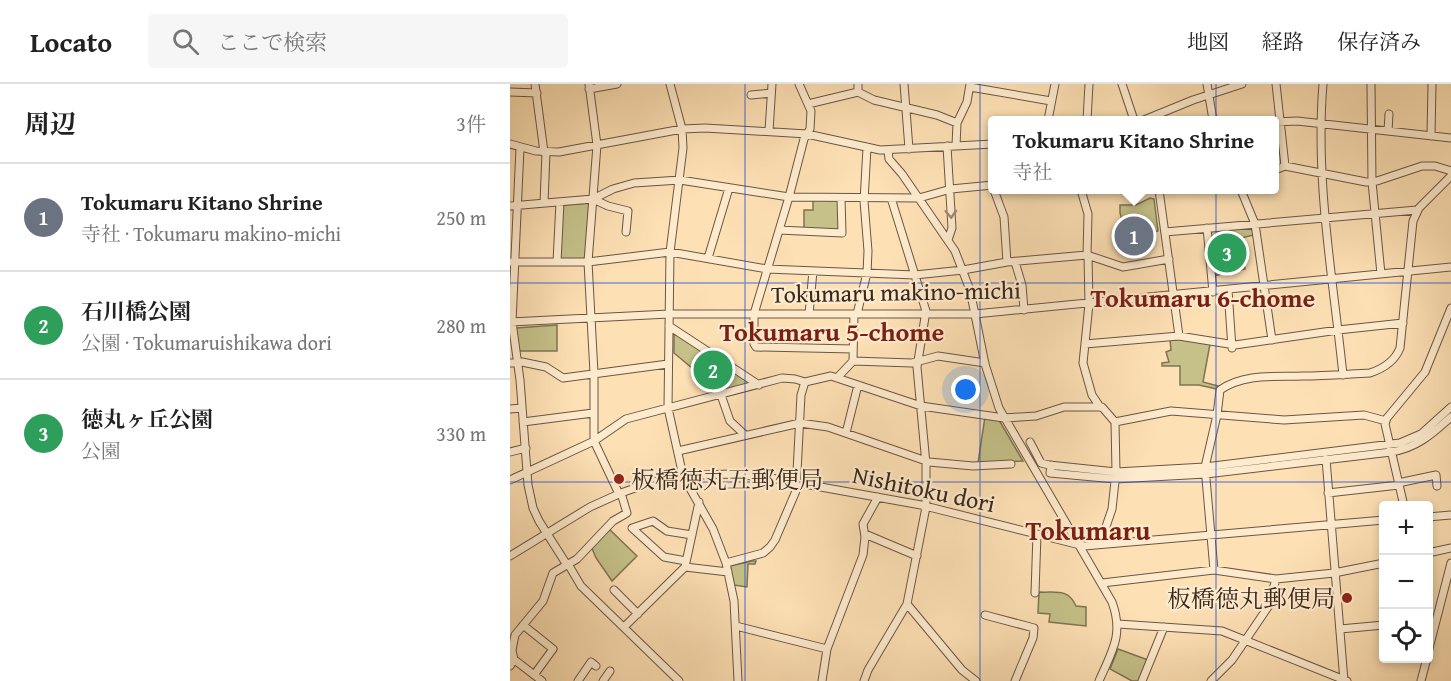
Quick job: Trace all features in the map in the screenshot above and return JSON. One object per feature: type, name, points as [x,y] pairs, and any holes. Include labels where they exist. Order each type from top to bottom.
[{"type":"street","points":[[535,84],[545,152],[544,203]]},
{"type":"street","points":[[542,681],[511,661],[516,635],[543,601],[553,573],[577,559],[613,521],[628,514],[594,441],[594,373],[588,262],[597,145],[589,86],[617,84]]},
{"type":"street","points":[[670,84],[682,129],[682,160],[670,252],[668,408],[683,476],[713,529],[726,564],[736,626],[738,681]]},
{"type":"street","points":[[769,131],[772,84]]},
{"type":"street","points":[[799,84],[811,111],[810,129],[804,139],[754,314],[754,344],[756,347],[854,349]]},
{"type":"street","points":[[904,84],[909,149]]},
{"type":"street","points":[[1049,116],[1055,84]]},
{"type":"street","points":[[1087,116],[1089,84]]},
{"type":"street","points":[[1122,84],[1133,116]]},
{"type":"street","points":[[1207,84],[1212,116]]},
{"type":"street","points":[[1154,116],[1208,94],[1242,84]]},
{"type":"street","points":[[1276,84],[1278,116]]},
{"type":"street","points":[[1323,84],[1320,123],[1321,173],[1342,375]]},
{"type":"street","points":[[1371,84],[1372,182],[1382,274]]},
{"type":"street","points":[[1431,136],[1432,84]]},
{"type":"street","points":[[956,146],[957,123],[967,102],[970,86],[1051,101]]},
{"type":"street","points":[[808,104],[858,88],[874,100],[937,115],[957,123]]},
{"type":"street","points":[[510,92],[537,93]]},
{"type":"street","points":[[751,95],[771,93]]},
{"type":"street","points":[[1388,131],[1389,114]]},
{"type":"street","points":[[1279,122],[1320,123],[1451,138]]},
{"type":"street","points":[[510,144],[545,152],[682,129],[705,128],[807,134],[888,150],[988,144]]},
{"type":"street","points":[[1279,128],[1285,166]]},
{"type":"street","points":[[947,146],[952,228],[948,240]]},
{"type":"street","points":[[837,378],[853,361],[856,314],[867,273],[868,237],[864,198],[867,147]]},
{"type":"street","points":[[520,148],[514,185],[511,322],[514,363],[522,408],[528,485],[533,508],[582,586],[679,681]]},
{"type":"street","points":[[888,150],[889,159],[948,240],[963,270],[985,363],[1004,418],[1112,602],[1118,624],[1116,642],[1099,681]]},
{"type":"street","points":[[1279,168],[1285,166],[1372,182],[1426,166],[1451,171]]},
{"type":"street","points":[[1214,570],[1205,470],[1218,415],[1220,390],[1241,380],[1269,376],[1342,375],[1378,370],[1396,357],[1400,348],[1412,225],[1417,210],[1451,176]]},
{"type":"street","points":[[593,200],[613,189],[634,183],[680,180],[789,197],[919,198],[951,189],[988,186]]},
{"type":"street","points":[[708,258],[729,188]]},
{"type":"street","points":[[996,194],[1004,217],[1011,262],[1022,285],[1024,310]]},
{"type":"street","points":[[1082,194],[1088,218],[1089,304],[1083,363],[1092,394],[1100,407]]},
{"type":"street","points":[[1160,194],[1179,336]]},
{"type":"street","points":[[1243,194],[1255,224],[1272,340]]},
{"type":"street","points":[[779,230],[842,233],[841,198]]},
{"type":"street","points":[[864,681],[868,670],[907,604],[926,507],[918,362],[926,314],[891,198]]},
{"type":"street","points":[[514,205],[593,200],[628,211],[626,232]]},
{"type":"street","points":[[556,262],[560,202]]},
{"type":"street","points":[[1165,232],[1417,210]]},
{"type":"street","points":[[1207,228],[1214,292]]},
{"type":"street","points":[[512,263],[588,262],[670,252],[767,269],[915,275],[1011,262],[1088,255],[1128,267],[1169,260]]},
{"type":"street","name":"Tokumaru makino-michi","points":[[511,322],[669,314],[975,314],[1451,267]]},
{"type":"street","points":[[809,314],[813,271]]},
{"type":"street","points":[[1228,290],[1232,347]]},
{"type":"street","points":[[1403,501],[1386,421],[1425,372],[1451,309]]},
{"type":"street","points":[[1085,344],[1179,336],[1232,347],[1338,330],[1402,323]]},
{"type":"street","points":[[669,326],[759,385]]},
{"type":"street","points":[[853,361],[918,362],[938,356],[985,363]]},
{"type":"street","points":[[514,363],[546,367],[563,378],[668,364]]},
{"type":"street","points":[[510,480],[594,441],[626,419],[786,378],[805,382],[831,376],[921,406],[1004,418],[1036,416],[1064,407],[1100,407],[1106,410],[1114,422],[1116,475],[1112,509],[1100,544]]},
{"type":"street","points":[[726,564],[760,554],[770,547],[796,491],[801,395],[805,382]]},
{"type":"street","points":[[846,433],[858,385]]},
{"type":"street","points":[[721,394],[730,421],[745,435]]},
{"type":"street","points":[[1030,442],[1041,463],[1051,465],[1116,475],[1205,470],[1326,459],[1390,448],[1414,438],[1451,407]]},
{"type":"street","points":[[510,409],[522,408]]},
{"type":"street","points":[[1114,422],[1171,411],[1284,420],[1364,415],[1386,421]]},
{"type":"street","points":[[523,422],[593,413]]},
{"type":"street","points":[[1205,470],[1417,445],[1432,435],[1451,417]]},
{"type":"street","points":[[678,451],[800,423],[828,427],[925,460],[973,466],[1011,464]]},
{"type":"street","points":[[510,452],[526,448]]},
{"type":"street","points":[[1118,624],[1222,631],[1345,681],[1326,459]]},
{"type":"street","name":"Nishitoku dori","points":[[511,554],[590,507],[620,493],[683,476],[746,475],[797,482],[926,507],[1078,545],[1379,520]]},
{"type":"street","points":[[1328,493],[1398,484],[1436,475],[1437,486]]},
{"type":"street","points":[[822,681],[827,649],[864,555],[863,524],[878,497]]},
{"type":"street","points":[[624,627],[686,564],[699,502]]},
{"type":"street","points":[[1433,517],[1451,515]]},
{"type":"street","points":[[692,535],[667,531],[653,521],[632,528],[664,557],[728,572]]},
{"type":"street","points":[[865,534],[917,556]]},
{"type":"street","points":[[1035,593],[1037,534]]},
{"type":"street","points":[[1433,552],[1451,548]]},
{"type":"street","points":[[1433,620],[1448,586],[1451,563]]},
{"type":"street","points":[[1102,583],[1214,570],[1276,579],[1334,573],[1379,564]]},
{"type":"street","points":[[1211,681],[1232,660],[1268,607],[1276,579]]},
{"type":"street","points":[[614,590],[638,614]]},
{"type":"street","points":[[907,604],[963,670],[976,681]]},
{"type":"street","points":[[982,625],[986,613],[1034,627],[1034,638],[1015,681]]},
{"type":"street","points":[[523,625],[553,649],[534,675]]},
{"type":"street","points":[[1340,629],[1379,625]]},
{"type":"street","points":[[736,626],[827,649]]},
{"type":"street","points":[[1142,681],[1164,627]]},
{"type":"street","points":[[578,681],[591,662],[596,666]]},
{"type":"street","points":[[1421,681],[1426,663]]},
{"type":"street","points":[[603,681],[610,671]]},
{"type":"shaded area","points":[[1150,198],[1154,199],[1158,231],[1141,234],[1123,224],[1120,205],[1136,205]]},
{"type":"shaded area","points":[[813,200],[837,200],[839,202],[840,228],[837,230],[804,229],[804,210],[813,210]]},
{"type":"shaded area","points":[[587,203],[590,206],[585,257],[583,259],[561,259],[559,257],[561,207]]},
{"type":"shaded area","points":[[1250,227],[1254,235],[1241,238],[1245,269],[1213,276],[1209,234],[1211,230]]},
{"type":"shaded area","points":[[557,325],[557,351],[519,351],[516,328]]},
{"type":"shaded area","points":[[677,334],[749,381],[748,385],[715,394],[711,384],[674,353],[674,336]]},
{"type":"shaded area","points":[[1181,339],[1210,344],[1203,382],[1218,386],[1217,389],[1199,385],[1180,385],[1180,366],[1162,366],[1162,363],[1169,362],[1166,352],[1171,350],[1170,340]]},
{"type":"shaded area","points":[[985,417],[999,420],[1023,461],[978,463]]},
{"type":"shaded area","points":[[608,528],[637,556],[612,581],[596,558],[591,546]]},
{"type":"shaded area","points":[[756,561],[755,564],[748,564],[747,587],[734,585],[730,566]]},
{"type":"shaded area","points":[[1039,592],[1065,594],[1073,600],[1076,606],[1086,607],[1086,626],[1049,622],[1050,614],[1038,613]]},
{"type":"shaded area","points":[[1118,649],[1148,660],[1139,681],[1132,681],[1110,669]]},
{"type":"place","name":"Tokumaru Kitano Shrine","points":[[1134,236]]},
{"type":"place","name":"徳丸ヶ丘公園","points":[[1227,253]]},
{"type":"place","name":"石川橋公園","points":[[713,370]]},
{"type":"place","name":"板橋徳丸五郵便局","points":[[619,479]]},
{"type":"place","name":"板橋徳丸郵便局","points":[[1347,598]]},
{"type":"district","name":"Tokumaru 6-chome","points":[[1203,297]]},
{"type":"district","name":"Tokumaru 5-chome","points":[[832,331]]},
{"type":"district","name":"Tokumaru","points":[[1088,530]]}]
